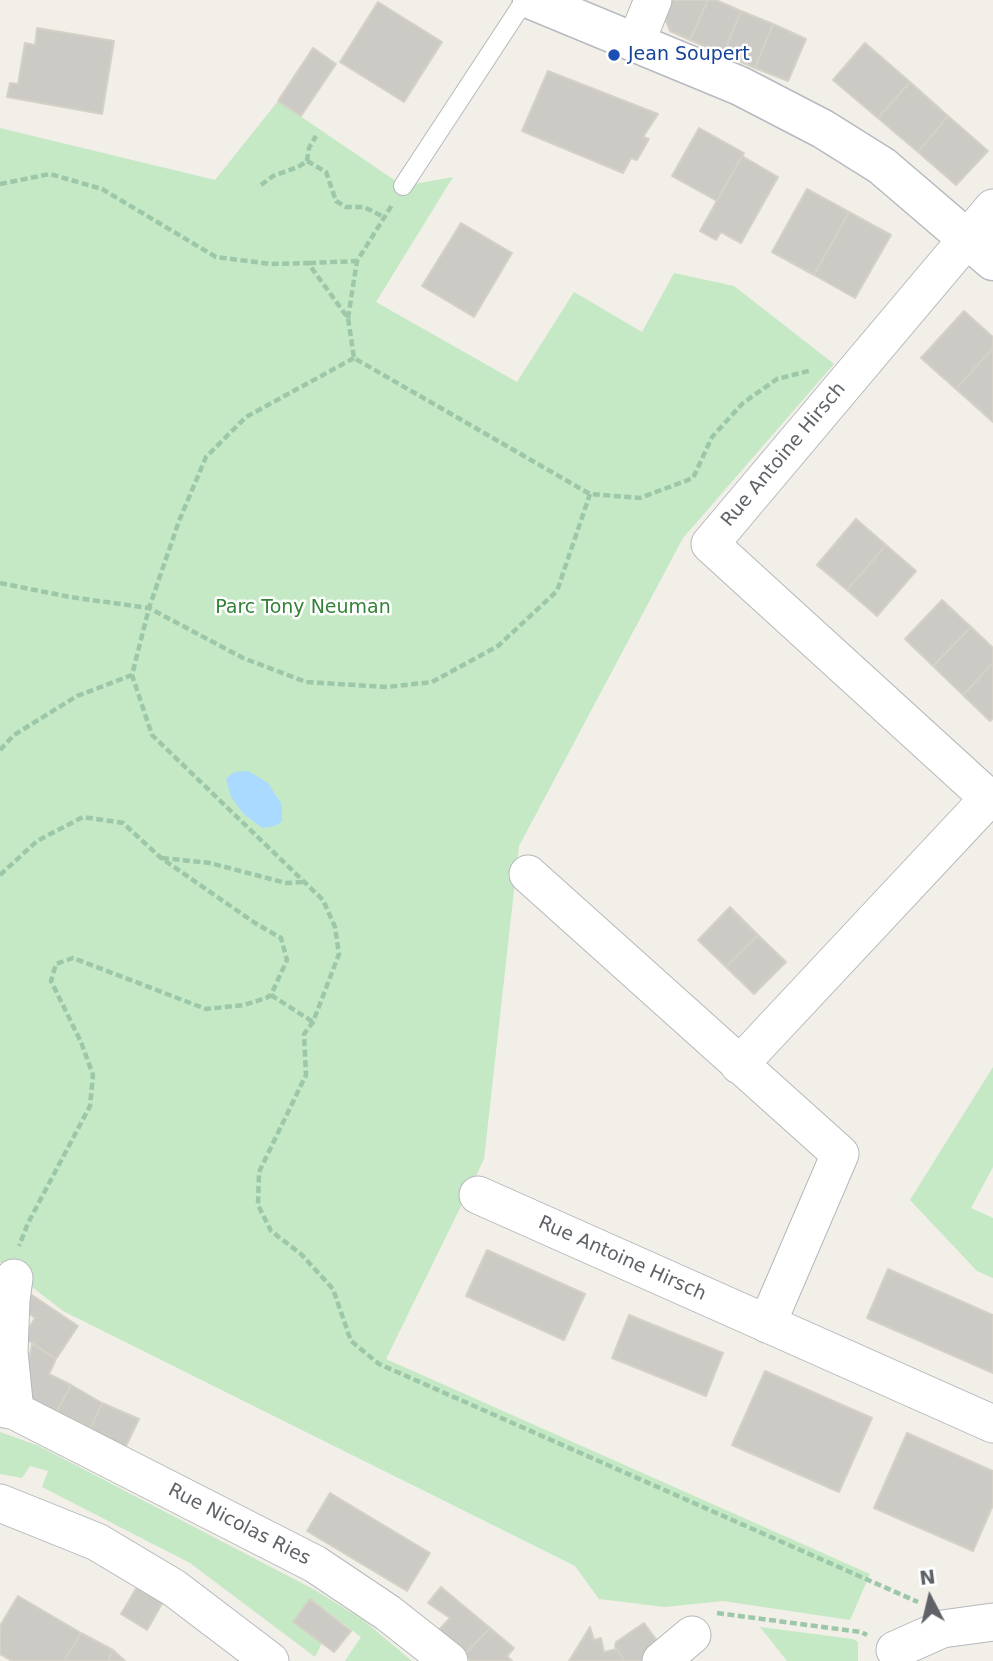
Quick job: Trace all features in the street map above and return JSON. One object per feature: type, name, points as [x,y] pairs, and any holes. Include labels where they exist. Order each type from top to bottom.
[{"type":"main road","points":[[532,0],[740,86],[823,129],[882,166],[980,249]]},
{"type":"street","points":[[636,42],[653,0]]},
{"type":"street","points":[[980,249],[993,208]]},
{"type":"street","name":"Rue Antoine Hirsch","points":[[738,1065],[991,800],[710,544],[980,249]]},
{"type":"street","points":[[528,874],[840,1154],[767,1324]]},
{"type":"street","name":"Rue Antoine Hirsch","points":[[478,1195],[993,1424]]},
{"type":"street","name":"Rue Nicolas Ries","points":[[15,1278],[11,1300],[7,1410],[315,1564],[388,1613],[449,1661]]},
{"type":"street","points":[[0,1503],[97,1542],[174,1588],[270,1661]]},
{"type":"street","points":[[895,1650],[942,1629],[993,1622]]},
{"type":"street","points":[[661,1661],[692,1635]]},
{"type":"lane","points":[[403,186],[525,0]]},
{"type":"path","points":[[261,185],[273,176],[307,161],[309,148],[316,136]]},
{"type":"path","points":[[307,161],[326,172],[336,201],[346,207],[365,208],[384,217]]},
{"type":"path","points":[[0,184],[50,174],[102,189],[216,257],[271,264],[357,261]]},
{"type":"path","points":[[354,358],[348,318],[357,261],[403,186]]},
{"type":"path","points":[[308,263],[348,318]]},
{"type":"path","points":[[354,358],[590,494],[640,498],[693,478],[712,437],[743,403],[777,379],[815,369]]},
{"type":"path","points":[[354,358],[246,417],[206,457],[179,521],[149,608],[132,675],[152,736],[323,900],[335,927],[339,954],[313,1022],[304,1034],[306,1075],[259,1172],[258,1205],[271,1231],[301,1254],[333,1289],[351,1340],[379,1364],[922,1604],[940,1615],[942,1629]]},
{"type":"path","points":[[0,583],[70,597],[149,608],[243,658],[306,682],[387,687],[432,682],[498,646],[557,591],[590,494]]},
{"type":"path","points":[[0,750],[14,735],[77,696],[132,675]]},
{"type":"path","points":[[0,875],[37,841],[83,817],[123,823],[161,858],[281,938],[287,960],[271,995],[244,1005],[206,1009],[73,958],[55,964],[51,981],[81,1042],[93,1075],[90,1106],[28,1223]]},
{"type":"path","points":[[161,858],[210,863],[286,884],[305,882]]},
{"type":"path","points":[[271,995],[313,1022]]},
{"type":"path","points":[[692,1635],[701,1618],[720,1612],[861,1632],[895,1650]]},
{"type":"green space","name":"Parc Tony Neuman","points":[[278,101],[403,186],[453,177],[376,302],[517,382],[574,292],[642,332],[674,273],[734,286],[834,364],[683,538],[519,846],[484,1159],[386,1359],[870,1574],[850,1620],[723,1601],[665,1607],[599,1599],[575,1566],[63,1311],[0,1262],[0,128],[215,180]]},
{"type":"green space","points":[[993,1067],[993,1167],[971,1208],[993,1218],[993,1278],[977,1271],[910,1200]]},
{"type":"green space","points":[[0,1432],[39,1446],[315,1590],[363,1620],[412,1661],[345,1661],[361,1637],[311,1599],[294,1622],[322,1643],[315,1657],[190,1563],[42,1487],[48,1471],[30,1466],[22,1478],[0,1474]]},
{"type":"green space","points":[[760,1627],[853,1639],[858,1642],[858,1661],[787,1661]]},
{"type":"water","points":[[248,771],[268,783],[282,805],[282,821],[275,826],[262,828],[243,813],[231,797],[226,779],[234,772]]},
{"type":"building","points":[[671,0],[708,0],[690,40],[670,31],[664,16]]},
{"type":"building","points":[[708,0],[716,0],[741,11],[723,54],[690,40]]},
{"type":"building","points":[[378,2],[442,42],[404,102],[340,62]]},
{"type":"building","points":[[741,11],[773,24],[755,68],[723,54]]},
{"type":"building","points":[[773,24],[806,39],[788,81],[755,68]]},
{"type":"building","points":[[37,28],[114,41],[102,114],[7,97],[10,83],[18,84],[25,43],[35,45]]},
{"type":"building","points":[[865,43],[910,82],[878,118],[833,80]]},
{"type":"building","points":[[313,48],[336,64],[301,116],[278,101]]},
{"type":"building","points":[[548,71],[658,114],[643,137],[649,139],[637,160],[631,158],[623,173],[522,131]]},
{"type":"building","points":[[910,82],[948,116],[918,152],[878,118]]},
{"type":"building","points":[[948,116],[988,151],[956,185],[918,152]]},
{"type":"building","points":[[699,128],[744,153],[717,201],[672,176]]},
{"type":"building","points":[[742,156],[778,177],[741,243],[721,232],[716,240],[700,231]]},
{"type":"building","points":[[807,189],[849,212],[814,275],[772,252]]},
{"type":"building","points":[[849,212],[891,235],[855,298],[814,275]]},
{"type":"building","points":[[461,223],[512,253],[474,317],[422,286]]},
{"type":"building","points":[[964,311],[993,337],[993,348],[956,389],[921,358]]},
{"type":"building","points":[[993,348],[993,422],[956,389]]},
{"type":"building","points":[[856,519],[886,545],[847,590],[817,565]]},
{"type":"building","points":[[886,545],[916,571],[877,616],[847,590]]},
{"type":"building","points":[[942,600],[971,627],[933,666],[905,639]]},
{"type":"building","points":[[971,627],[993,648],[993,663],[963,695],[933,666]]},
{"type":"building","points":[[993,663],[993,718],[990,721],[963,695]]},
{"type":"building","points":[[730,907],[758,935],[726,967],[698,940]]},
{"type":"building","points":[[758,935],[786,962],[754,994],[726,967]]},
{"type":"building","points":[[487,1250],[585,1294],[564,1340],[466,1296]]},
{"type":"building","points":[[888,1269],[993,1315],[993,1373],[867,1318]]},
{"type":"building","points":[[20,1287],[78,1326],[56,1359],[20,1335],[25,1326],[29,1328],[35,1318],[17,1305]]},
{"type":"building","points":[[629,1315],[723,1353],[706,1396],[612,1358]]},
{"type":"building","points":[[32,1344],[56,1359],[49,1374],[71,1385],[56,1413],[22,1394]]},
{"type":"building","points":[[765,1371],[872,1418],[839,1492],[732,1445]]},
{"type":"building","points":[[71,1385],[102,1403],[90,1430],[56,1413]]},
{"type":"building","points":[[102,1403],[139,1419],[125,1448],[90,1430]]},
{"type":"building","points":[[907,1433],[993,1471],[993,1505],[973,1551],[874,1508]]},
{"type":"building","points":[[330,1493],[430,1553],[407,1591],[307,1531]]},
{"type":"building","points":[[137,1587],[163,1602],[147,1630],[121,1614]]},
{"type":"building","points":[[441,1587],[490,1628],[464,1655],[437,1632],[450,1618],[428,1603]]},
{"type":"building","points":[[18,1596],[81,1633],[64,1661],[12,1661],[0,1654],[0,1626]]},
{"type":"building","points":[[310,1599],[351,1631],[334,1652],[293,1622]]},
{"type":"building","points":[[644,1623],[661,1646],[643,1661],[625,1661],[615,1647],[616,1642]]},
{"type":"building","points":[[590,1627],[594,1640],[601,1638],[604,1652],[617,1649],[625,1661],[569,1661]]},
{"type":"building","points":[[490,1628],[514,1648],[507,1656],[512,1661],[471,1661],[464,1655]]},
{"type":"building","points":[[81,1633],[113,1650],[108,1661],[64,1661]]},
{"type":"building","points":[[113,1650],[125,1661],[108,1661]]},
{"type":"place","name":"Jean Soupert","points":[[614,55]]}]
